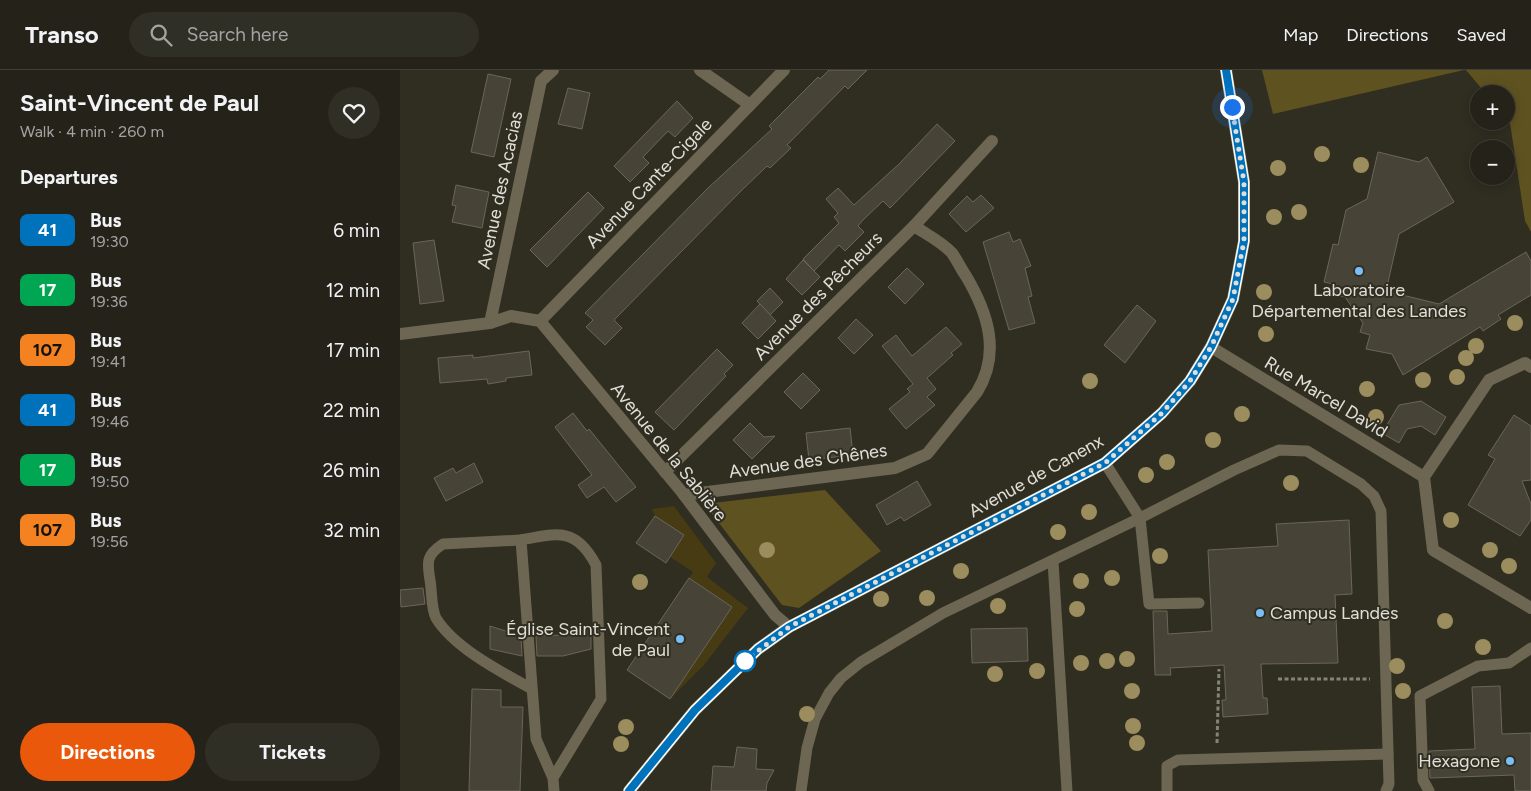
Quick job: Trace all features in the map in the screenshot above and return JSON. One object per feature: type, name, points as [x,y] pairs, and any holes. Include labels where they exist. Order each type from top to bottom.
[{"type":"main road","name":"Avenue de Canenx","points":[[633,789],[695,710],[758,649],[789,627],[1105,463],[1162,413],[1190,381],[1211,347],[1233,299],[1244,241],[1244,182],[1226,70]]},
{"type":"street","name":"Avenue des Acacias","points":[[490,323],[541,81],[553,70]]},
{"type":"street","points":[[700,70],[750,105]]},
{"type":"street","name":"Avenue Cante-Cigale","points":[[540,321],[784,70]]},
{"type":"street","name":"Avenue des Pêcheurs","points":[[665,472],[914,226],[992,141]]},
{"type":"street","name":"Avenue des Chênes","points":[[684,496],[895,468],[927,454],[984,381],[990,352],[985,312],[978,295],[951,253],[914,226]]},
{"type":"street","points":[[400,334],[490,323],[511,316],[540,321]]},
{"type":"street","name":"Avenue de la Sablière","points":[[540,321],[665,472],[775,615],[789,627]]},
{"type":"street","name":"Rue Marcel David","points":[[1211,347],[1424,477]]},
{"type":"street","points":[[1531,367],[1524,363],[1488,380],[1424,477],[1433,550],[1531,608]]},
{"type":"lane","points":[[801,791],[815,718],[829,693],[842,678],[861,662],[943,613],[1053,561],[1234,470],[1279,450],[1307,451],[1361,484],[1374,496],[1381,510],[1389,784],[1386,791]]},
{"type":"lane","points":[[1105,463],[1140,518],[1149,604],[1199,603]]},
{"type":"lane","points":[[532,689],[480,660],[445,629],[435,617],[427,561],[434,550],[443,544],[521,540],[565,534],[586,547],[596,565],[601,699],[553,778]]},
{"type":"lane","points":[[521,540],[536,739],[553,778],[554,791]]},
{"type":"lane","points":[[1053,561],[1067,791]]},
{"type":"lane","points":[[1428,791],[1423,780],[1420,696],[1478,666],[1509,663],[1531,648]]},
{"type":"lane","points":[[1167,791],[1167,766],[1178,760],[1388,754]]},
{"type":"path","points":[[1217,758],[1219,669]]},
{"type":"path","points":[[1278,679],[1386,679]]},
{"type":"shaded area","points":[[1262,70],[1464,70],[1273,114]]},
{"type":"shaded area","points":[[1466,70],[1531,70],[1531,232],[1525,221],[1515,156],[1515,140],[1513,140],[1511,130],[1515,130],[1515,85],[1478,85]]},
{"type":"shaded area","points":[[825,490],[881,551],[799,608],[782,605],[712,514],[713,503]]},
{"type":"shaded area","points":[[674,506],[716,563],[707,577],[748,608],[704,665],[670,699],[732,607],[689,578],[693,572],[670,557],[684,535],[655,516],[652,509]]},
{"type":"building","points":[[829,70],[867,70],[848,89],[845,86],[787,145],[791,148],[770,168],[767,166],[741,191],[614,320],[622,328],[605,345],[586,327],[593,320],[585,313],[708,188],[772,129],[769,126],[818,77],[820,79]]},
{"type":"building","points":[[488,74],[511,79],[494,157],[471,152]]},
{"type":"building","points":[[568,88],[590,93],[582,129],[558,124]]},
{"type":"building","points":[[677,101],[693,118],[675,137],[668,131],[643,157],[649,163],[630,182],[614,166]]},
{"type":"building","points":[[937,124],[955,141],[890,208],[883,201],[863,220],[858,226],[864,232],[845,251],[839,245],[814,271],[803,259],[839,223],[834,217],[838,213],[826,199],[838,188],[854,205],[899,164]]},
{"type":"building","name":"Laboratoire Départemental des Landes","points":[[1378,152],[1419,162],[1427,157],[1454,202],[1399,234],[1386,291],[1439,304],[1526,252],[1531,261],[1531,295],[1498,315],[1501,319],[1483,331],[1480,327],[1403,375],[1392,354],[1366,349],[1370,335],[1360,332],[1363,323],[1345,297],[1334,295],[1337,285],[1324,282],[1333,244],[1338,245],[1346,210],[1367,199]]},
{"type":"building","points":[[456,185],[489,192],[482,228],[452,222],[456,206],[452,205]]},
{"type":"building","points":[[588,192],[604,208],[547,267],[530,250]]},
{"type":"building","points":[[981,195],[994,208],[966,232],[949,214],[967,196],[973,202]]},
{"type":"building","points":[[1009,232],[1013,242],[1020,239],[1031,266],[1025,268],[1032,296],[1028,297],[1035,323],[1009,330],[983,242]]},
{"type":"building","points":[[434,240],[444,301],[420,304],[413,243]]},
{"type":"building","points":[[803,260],[820,277],[802,295],[786,279]]},
{"type":"building","points":[[907,268],[924,284],[905,304],[888,287]]},
{"type":"building","points":[[770,288],[783,302],[770,315],[757,301]]},
{"type":"building","points":[[760,304],[776,321],[758,339],[742,323]]},
{"type":"building","points":[[1137,305],[1156,321],[1125,363],[1104,345]]},
{"type":"building","points":[[856,319],[873,335],[854,354],[838,338]]},
{"type":"building","points":[[946,327],[962,344],[951,353],[953,355],[927,378],[936,389],[927,397],[935,405],[906,429],[889,409],[910,392],[907,389],[913,384],[882,346],[896,335],[912,356]]},
{"type":"building","points":[[717,349],[733,365],[724,374],[726,376],[674,430],[655,412]]},
{"type":"building","points":[[529,351],[532,375],[506,378],[506,381],[488,384],[487,379],[440,383],[438,358],[473,355],[473,358]]},
{"type":"building","points":[[803,373],[820,390],[801,409],[784,392]]},
{"type":"building","points":[[1421,401],[1446,417],[1435,435],[1421,426],[1407,429],[1399,443],[1382,433],[1399,405]]},
{"type":"building","points":[[573,413],[587,431],[589,429],[636,487],[616,502],[604,487],[587,498],[578,485],[592,475],[555,427]]},
{"type":"building","points":[[1514,415],[1531,426],[1531,480],[1522,481],[1531,504],[1531,520],[1520,536],[1468,505],[1495,459],[1488,455]]},
{"type":"building","points":[[750,423],[764,437],[775,436],[752,459],[733,440]]},
{"type":"building","points":[[850,428],[853,455],[809,460],[806,433]]},
{"type":"building","points":[[474,463],[483,482],[446,501],[434,478],[453,468],[456,473]]},
{"type":"building","points":[[917,481],[931,505],[904,521],[901,517],[887,525],[876,505]]},
{"type":"building","points":[[655,516],[684,535],[666,563],[636,543]]},
{"type":"building","name":"Campus Landes","points":[[1349,520],[1352,594],[1335,595],[1338,663],[1261,664],[1263,698],[1267,698],[1268,714],[1223,717],[1222,700],[1226,700],[1224,665],[1170,668],[1171,675],[1155,675],[1153,611],[1167,611],[1168,634],[1212,631],[1208,550],[1278,546],[1276,524]]},
{"type":"building","name":"Église Saint-Vincent de Paul","points":[[689,578],[732,607],[670,699],[627,670]]},
{"type":"building","points":[[423,588],[425,604],[401,607],[400,590]]},
{"type":"building","points":[[490,626],[521,636],[522,656],[490,649]]},
{"type":"building","points":[[591,627],[591,649],[563,656],[537,656],[536,636],[562,635]]},
{"type":"building","points":[[1027,628],[1028,661],[972,663],[971,629]]},
{"type":"building","points":[[1500,686],[1502,734],[1531,733],[1531,791],[1515,791],[1514,775],[1430,778],[1429,751],[1475,749],[1472,687]]},
{"type":"building","points":[[472,689],[501,690],[501,707],[523,707],[520,791],[469,791]]},
{"type":"building","points":[[737,747],[757,749],[756,769],[774,770],[767,783],[766,791],[711,791],[713,766],[734,767]]},
{"type":"bus line","name":"41","points":[[629,791],[695,710],[758,649],[789,627],[1105,463],[1162,413],[1190,381],[1211,347],[1233,299],[1244,241],[1244,182],[1226,70]]},
{"type":"place","name":"Laboratoire Départemental des Landes","points":[[1359,271]]},
{"type":"place","name":"Campus Landes","points":[[1260,613]]},
{"type":"place","name":"Église Saint-Vincent de Paul","points":[[680,639]]},
{"type":"place","name":"Hexagone","points":[[1510,761]]},
{"type":"route","points":[[745,661],[758,649],[789,627],[1105,463],[1162,413],[1190,381],[1211,347],[1233,299],[1244,241],[1244,182],[1232,107]]}]
